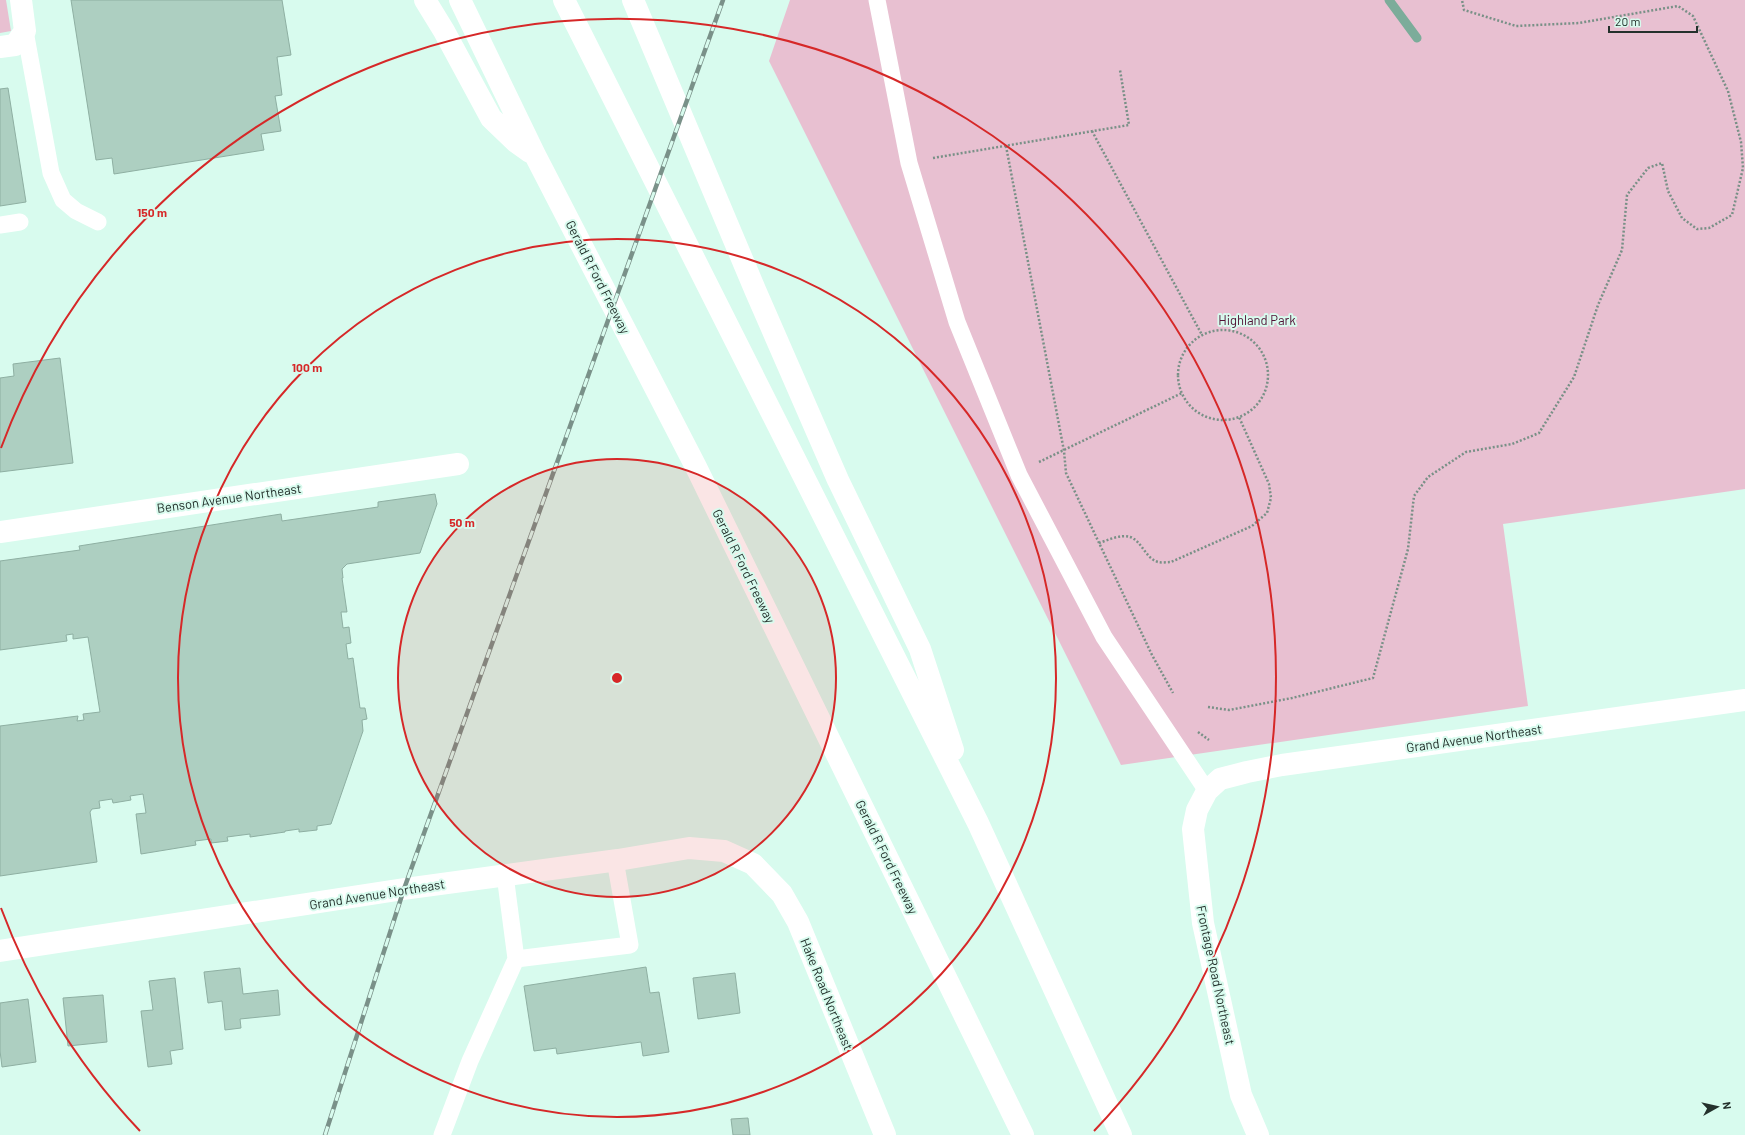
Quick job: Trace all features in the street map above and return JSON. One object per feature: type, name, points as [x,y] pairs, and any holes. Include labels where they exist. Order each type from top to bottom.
[{"type":"main road","points":[[0,47],[15,45],[25,31],[21,0]]},
{"type":"main road","points":[[425,0],[444,31],[490,118],[516,142],[535,155]]},
{"type":"main road","name":"Gerald R Ford Freeway","points":[[460,0],[535,155],[696,467],[1023,1135]]},
{"type":"main road","points":[[564,0],[978,823],[1121,1135]]},
{"type":"main road","points":[[633,0],[756,292],[838,480],[920,649],[978,823]]},
{"type":"main road","name":"Benson Avenue Northeast","points":[[0,532],[458,464]]},
{"type":"main road","name":"Grand Avenue Northeast","points":[[1207,791],[1220,779],[1282,765],[1745,700]]},
{"type":"main road","name":"Frontage Road Northeast","points":[[1207,791],[1197,810],[1193,829],[1203,923],[1241,1095],[1258,1135]]},
{"type":"main road","name":"Grand Avenue Northeast","points":[[0,951],[404,889],[615,860],[689,848],[724,851],[753,864]]},
{"type":"main road","name":"Hake Road Northeast","points":[[753,864],[782,894],[798,922],[885,1135]]},
{"type":"lane","points":[[877,0],[909,163],[957,322],[1018,472],[1104,637],[1207,791]]},
{"type":"lane","points":[[25,31],[51,173],[63,200],[76,211],[98,222]]},
{"type":"lane","points":[[0,225],[20,222]]},
{"type":"lane","points":[[516,959],[630,946],[615,860]]},
{"type":"lane","points":[[442,1135],[470,1061],[516,959],[505,875]]},
{"type":"path","points":[[1208,707],[1229,710],[1292,698],[1373,678],[1408,549],[1414,496],[1428,477],[1466,452],[1512,444],[1539,433],[1574,377],[1598,305],[1622,250],[1627,196],[1648,168],[1662,163],[1668,191],[1682,218],[1697,229],[1709,228],[1732,215],[1743,168],[1741,142],[1728,91],[1693,16],[1678,6],[1579,23],[1516,26],[1464,10],[1462,0]]},
{"type":"path","points":[[909,163],[1128,125],[1120,70]]},
{"type":"path","points":[[1092,131],[1202,335]]},
{"type":"path","points":[[1006,146],[1064,451],[1066,473],[1152,656],[1173,694]]},
{"type":"path","points":[[1230,330],[1244,335],[1255,344],[1263,355],[1268,369],[1267,383],[1262,397],[1254,408],[1239,417],[1227,420],[1212,419],[1198,412],[1187,402],[1182,393],[1178,372],[1181,358],[1190,344],[1202,335],[1216,331],[1230,330]]},
{"type":"path","points":[[1018,472],[1182,393]]},
{"type":"path","points":[[1099,543],[1115,537],[1129,536],[1138,542],[1145,553],[1158,562],[1171,562],[1252,526],[1267,513],[1270,498],[1269,484],[1239,417]]},
{"type":"path","points":[[1193,726],[1198,732],[1209,740]]},
{"type":"green space","points":[[0,0],[6,0],[11,31],[0,33]]},
{"type":"green space","name":"Highland Park","points":[[790,0],[1745,0],[1745,489],[1503,524],[1528,706],[1121,765],[769,61]]},
{"type":"building","points":[[71,0],[282,0],[291,55],[277,57],[282,95],[275,96],[281,131],[261,134],[264,150],[114,174],[112,158],[96,160]]},
{"type":"building","points":[[8,88],[26,202],[0,206],[0,89]]},
{"type":"building","points":[[60,358],[73,463],[0,472],[0,378],[14,376],[13,364]]},
{"type":"building","points":[[435,494],[437,504],[420,553],[347,564],[342,569],[347,612],[341,612],[343,628],[349,627],[351,643],[346,644],[348,659],[353,658],[360,708],[365,708],[367,719],[362,720],[363,731],[331,824],[317,826],[317,830],[299,832],[299,829],[250,837],[250,834],[227,837],[228,841],[211,843],[211,839],[195,841],[196,845],[141,854],[136,814],[146,813],[143,794],[130,796],[131,800],[113,803],[112,799],[99,801],[100,808],[92,809],[90,812],[97,862],[0,876],[0,726],[78,716],[77,721],[84,720],[83,714],[100,712],[88,637],[73,639],[73,634],[66,635],[67,641],[0,650],[0,561],[80,550],[79,546],[281,514],[282,521],[378,507],[378,502]]},
{"type":"building","points":[[646,967],[650,993],[659,992],[669,1052],[643,1056],[641,1042],[557,1054],[556,1048],[534,1051],[524,986]]},
{"type":"building","points":[[240,968],[243,994],[278,990],[280,1015],[240,1019],[241,1028],[225,1030],[222,1001],[208,1003],[204,972]]},
{"type":"building","points":[[735,973],[740,1013],[698,1019],[693,978]]},
{"type":"building","points":[[175,978],[183,1049],[170,1051],[172,1064],[148,1067],[141,1011],[153,1010],[149,981]]},
{"type":"building","points":[[103,995],[107,1042],[68,1046],[63,998]]},
{"type":"building","points":[[28,999],[36,1062],[2,1067],[0,1051],[0,1003]]},
{"type":"building","points":[[748,1118],[750,1135],[733,1135],[731,1119]]},
{"type":"waterway","points":[[1389,0],[1417,38]]},
{"type":"railway","points":[[325,1135],[404,889],[723,0]]}]
